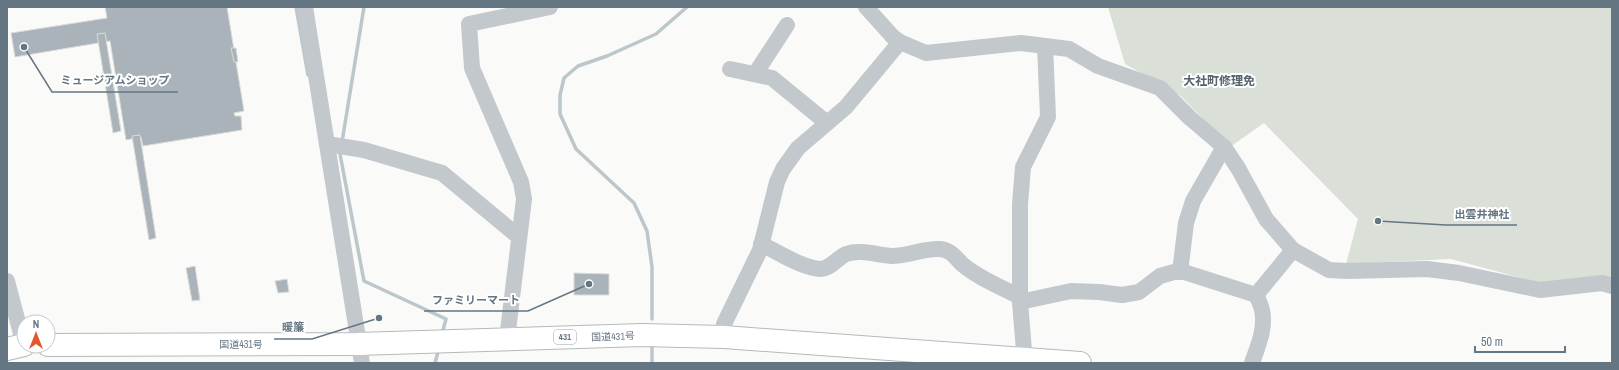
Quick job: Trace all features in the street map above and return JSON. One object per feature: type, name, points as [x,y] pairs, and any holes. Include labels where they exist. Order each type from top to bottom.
[{"type":"highway","name":"国道431号","points":[[56,345],[360,353],[507,339],[642,335],[724,337],[1025,361],[1080,363]]},
{"type":"street","points":[[305,7],[360,353]]},
{"type":"street","points":[[507,339],[524,198],[521,182],[472,68],[469,24],[550,7]]},
{"type":"street","points":[[866,7],[892,37],[926,53],[1021,43],[1069,49],[1098,66],[1160,88],[1190,118],[1224,147],[1238,168],[1266,219],[1292,250],[1330,270],[1347,271],[1427,262],[1459,273],[1540,290],[1602,282],[1612,286]]},
{"type":"street","points":[[755,74],[787,25]]},
{"type":"street","points":[[724,337],[724,324],[761,244],[777,182],[783,169],[798,148],[846,107],[900,42]]},
{"type":"street","points":[[1025,361],[1020,300],[1020,204],[1023,167],[1048,117],[1046,46]]},
{"type":"street","points":[[730,69],[772,78],[827,123]]},
{"type":"street","points":[[327,144],[364,150],[442,173],[519,237]]},
{"type":"street","points":[[1180,272],[1188,216],[1193,202],[1224,147]]},
{"type":"street","points":[[761,244],[807,266],[821,269],[828,268],[846,254],[858,252],[891,256],[940,249],[952,253],[969,269],[1020,300],[1071,291],[1122,295],[1139,292],[1160,276],[1180,272],[1256,295],[1262,309],[1262,322],[1261,338],[1252,363]]},
{"type":"street","points":[[1256,295],[1292,250]]},
{"type":"street","points":[[7,281],[16,315]]},
{"type":"shaded area","points":[[1108,7],[1612,7],[1612,292],[1559,288],[1451,259],[1346,264],[1358,219],[1264,123],[1230,147],[1181,96],[1125,64]]},
{"type":"building","points":[[105,7],[227,7],[244,111],[234,113],[235,116],[241,116],[242,130],[143,146],[141,137],[126,140],[110,41],[15,57],[11,33],[107,18]]},
{"type":"building","points":[[105,33],[121,131],[113,133],[97,34]]},
{"type":"building","points":[[231,48],[236,48],[238,62],[234,62]]},
{"type":"building","points":[[140,135],[156,238],[149,240],[132,136]]},
{"type":"building","points":[[1375,217],[1383,217],[1383,224],[1375,224]]},
{"type":"building","points":[[195,266],[200,300],[192,301],[186,268]]},
{"type":"building","points":[[574,273],[609,274],[609,295],[574,295]]},
{"type":"building","points":[[287,279],[289,292],[278,293],[275,281]]},
{"type":"waterway","points":[[296,7],[308,75]]},
{"type":"waterway","points":[[342,142],[364,7]]},
{"type":"waterway","points":[[652,319],[652,267],[647,231],[634,203],[576,149],[560,114],[560,95],[564,78],[578,66],[607,56],[656,34],[687,7]]},
{"type":"waterway","points":[[341,150],[340,154],[364,281],[446,319],[442,334]]},
{"type":"waterway","points":[[652,347],[652,363]]},
{"type":"waterway","points":[[435,363],[439,348]]},
{"type":"place","name":"ミュージアムショップ","points":[[24,47]]},
{"type":"place","name":"出雲井神社","points":[[1378,221]]},
{"type":"place","name":"ファミリーマート","points":[[589,284]]},
{"type":"place","name":"暖簾","points":[[379,318]]},
{"type":"district","name":"大社町修理免","points":[[1219,81]]}]
